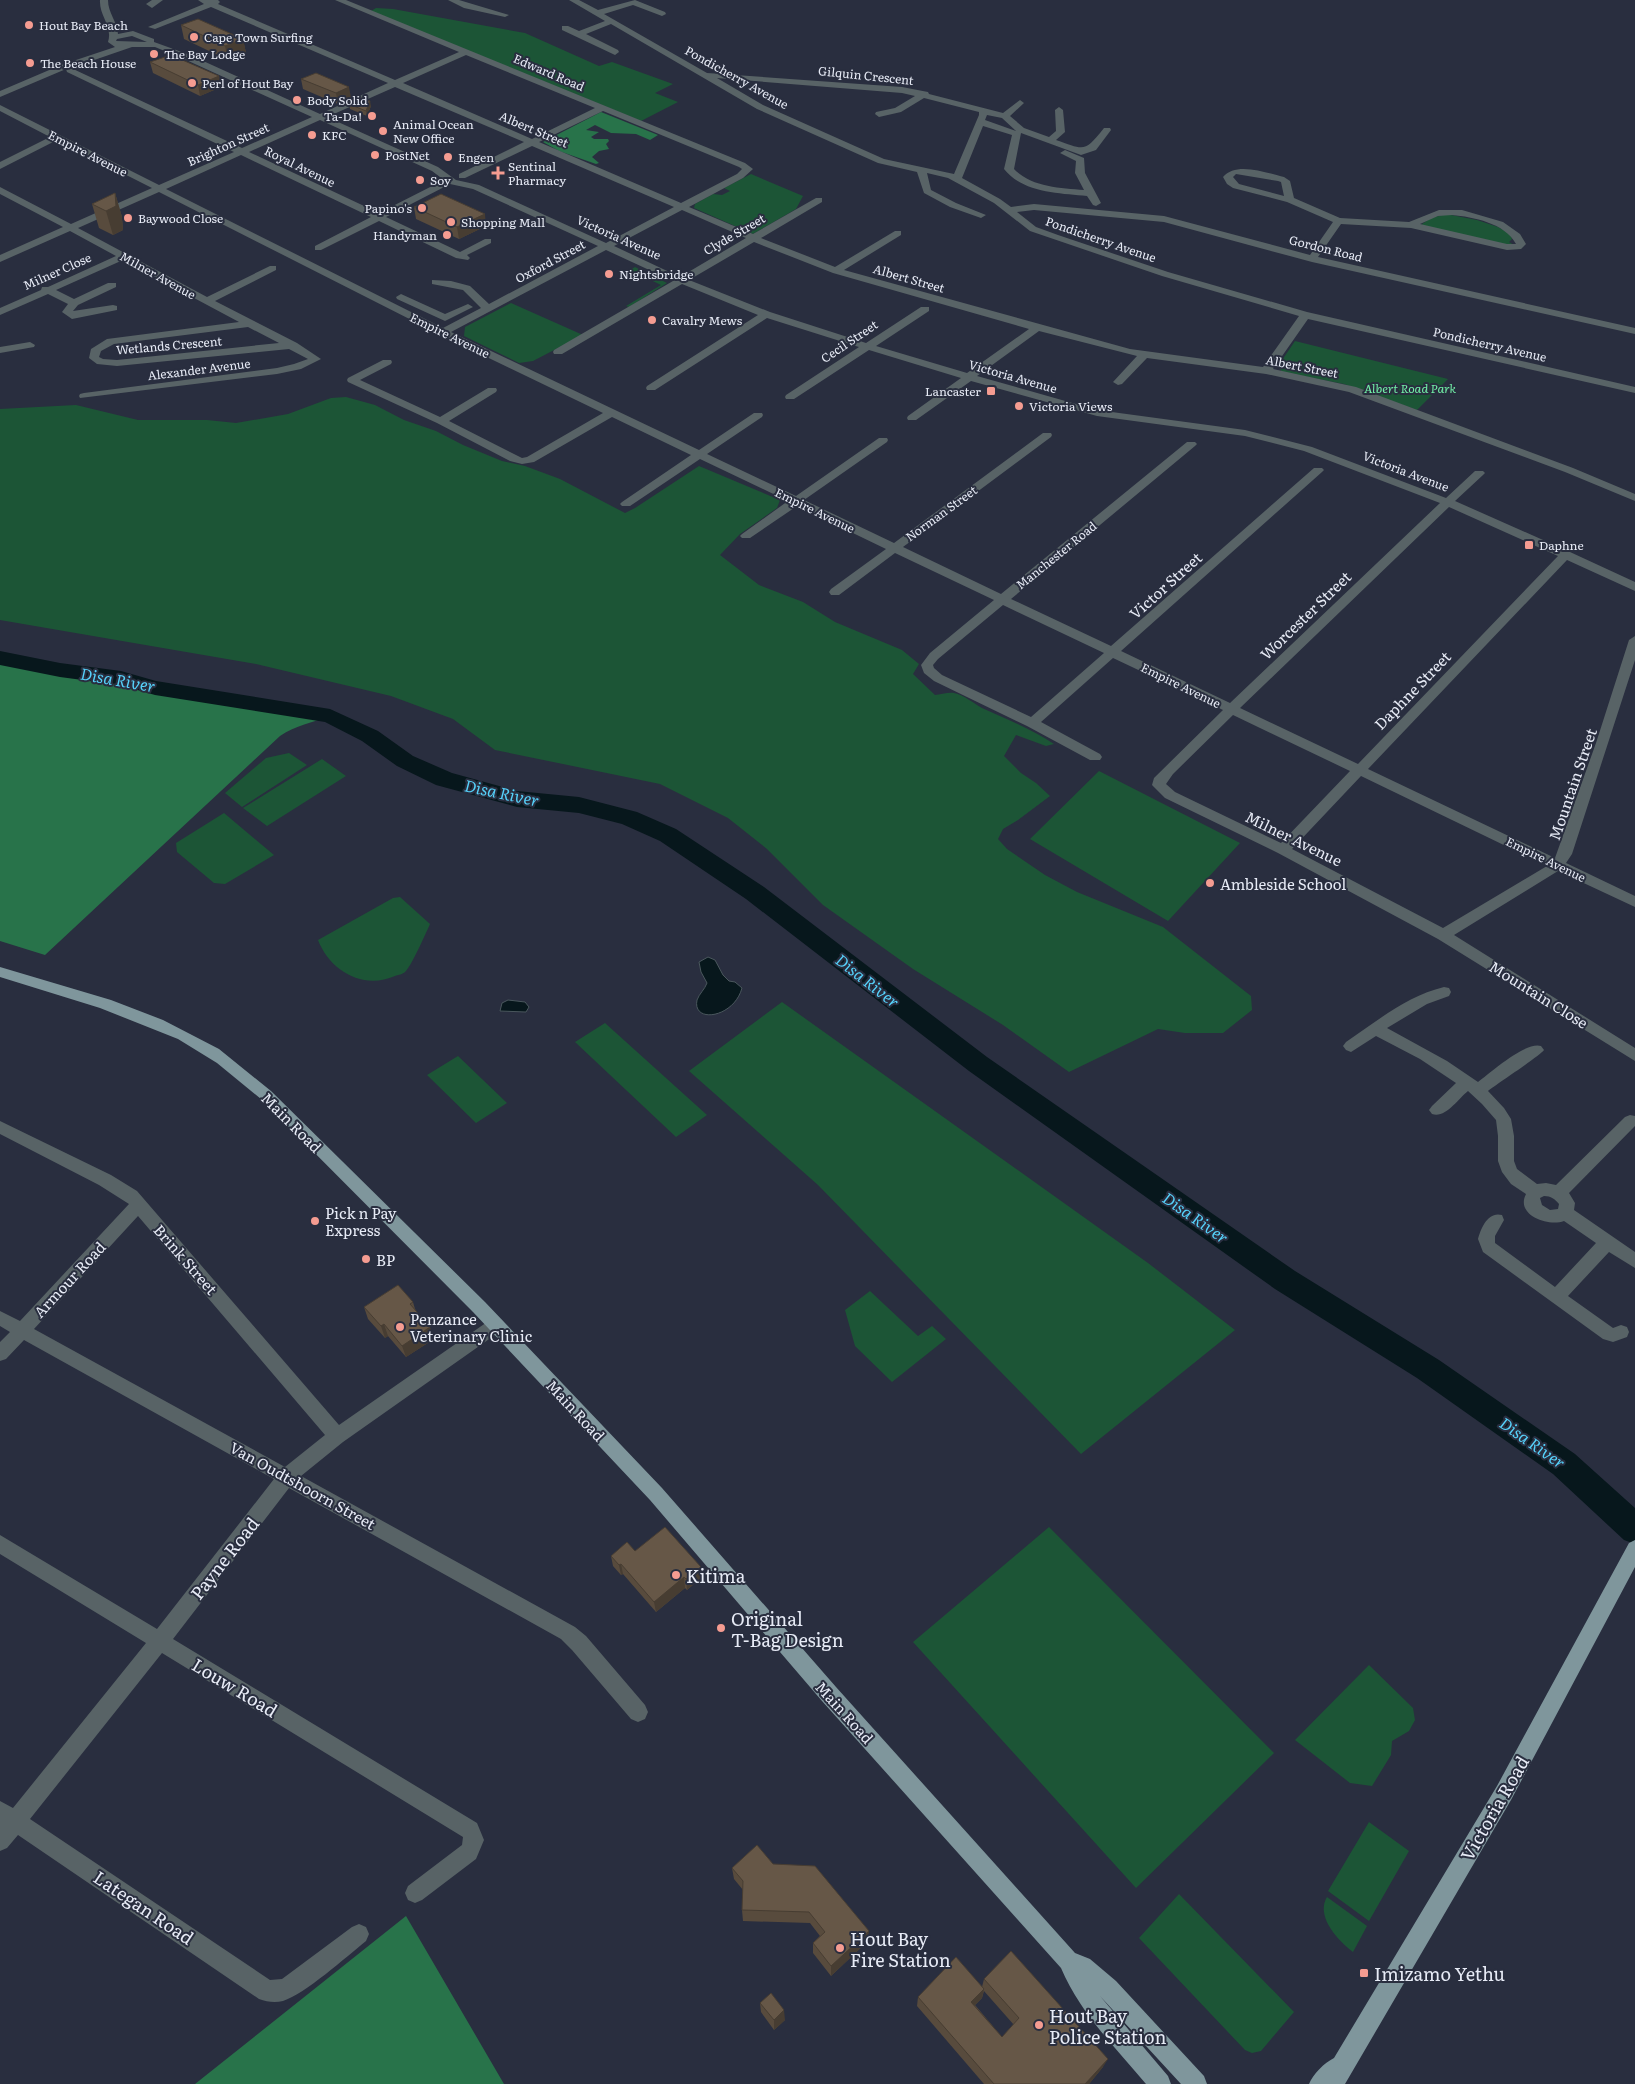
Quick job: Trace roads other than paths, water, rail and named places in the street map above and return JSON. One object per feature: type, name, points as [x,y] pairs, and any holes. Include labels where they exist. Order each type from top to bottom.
[{"type":"main road","name":"Main Road","points":[[0,972],[117,1009],[173,1031],[206,1048],[243,1074],[496,1325],[656,1494],[829,1694],[1068,1961],[1072,1975],[1092,2003],[1160,2084]]},
{"type":"main road","name":"Victoria Road","points":[[1333,2084],[1344,2062],[1504,1792],[1635,1549]]},
{"type":"main road","name":"Main Road","points":[[1068,1961],[1083,1966],[1108,1989],[1196,2084]]},
{"type":"main road","name":"Victoria Road","points":[[1320,2084],[1344,2062]]},
{"type":"street","points":[[104,0],[104,8],[110,18],[114,40]]},
{"type":"street","points":[[152,6],[151,3],[159,0]]},
{"type":"street","points":[[152,27],[206,2],[221,0]]},
{"type":"street","name":"Edward Road","points":[[339,0],[748,169]]},
{"type":"street","points":[[452,0],[466,6],[505,15]]},
{"type":"street","name":"Pondicherry Avenue","points":[[577,1],[760,107],[892,165],[944,173],[957,178],[982,191],[1033,228],[1064,240],[1173,277],[1305,315],[1635,390]]},
{"type":"street","name":"Albert Street","points":[[206,2],[681,207],[836,271],[1116,349],[1266,372],[1352,389],[1569,470],[1635,498]]},
{"type":"street","points":[[598,12],[632,2],[662,14]]},
{"type":"street","name":"Victoria Avenue","points":[[110,18],[137,35],[170,47],[680,280],[766,314],[969,378],[1096,413],[1245,433],[1278,440],[1333,458],[1447,502],[1566,554],[1635,587]]},
{"type":"street","points":[[579,34],[612,21]]},
{"type":"street","points":[[565,28],[615,52]]},
{"type":"street","points":[[0,94],[131,45],[140,40],[137,35],[114,40],[69,68]]},
{"type":"street","name":"Victoria Avenue","points":[[114,40],[131,45],[156,45],[187,56]]},
{"type":"street","name":"Brighton Street","points":[[0,259],[466,52]]},
{"type":"street","name":"Royal Avenue","points":[[69,68],[462,257],[488,241]]},
{"type":"street","name":"Gilquin Crescent","points":[[703,74],[902,90],[925,94],[1005,116]]},
{"type":"street","points":[[879,114],[898,110],[925,94]]},
{"type":"street","points":[[1020,103],[1005,116],[1015,128],[1074,151],[1084,152],[1093,148],[1107,130]]},
{"type":"street","name":"Empire Avenue","points":[[0,108],[443,332],[1635,902]]},
{"type":"street","points":[[318,248],[602,108]]},
{"type":"street","points":[[1049,141],[1061,132],[1059,110]]},
{"type":"street","points":[[957,178],[981,122],[983,111]]},
{"type":"street","points":[[981,122],[1080,159],[1081,176],[1096,203]]},
{"type":"street","points":[[1017,134],[1009,169],[1014,176],[1040,186],[1090,194]]},
{"type":"street","points":[[0,166],[56,137]]},
{"type":"street","name":"Oxford Street","points":[[443,332],[484,305],[681,207],[744,173],[748,169]]},
{"type":"street","points":[[920,169],[927,191],[953,205],[981,215]]},
{"type":"street","points":[[1290,200],[1285,181],[1280,179],[1240,170],[1233,172],[1228,177],[1230,182],[1236,186],[1290,200],[1319,211],[1338,221],[1411,225],[1507,247],[1521,245],[1520,239],[1505,226],[1461,214],[1436,213],[1411,225]]},
{"type":"street","name":"Milner Avenue","points":[[0,190],[247,324],[293,345],[316,359]]},
{"type":"street","name":"Clyde Street","points":[[558,352],[819,200]]},
{"type":"street","name":"Gordon Road","points":[[1008,210],[1034,206],[1164,219],[1312,259],[1635,331]]},
{"type":"street","points":[[1312,259],[1338,221]]},
{"type":"street","points":[[836,271],[898,233]]},
{"type":"street","name":"Milner Close","points":[[0,312],[46,289],[124,256]]},
{"type":"street","points":[[206,301],[273,268]]},
{"type":"street","points":[[401,297],[445,318],[484,305],[471,292],[455,284],[436,282]]},
{"type":"street","points":[[112,286],[74,303],[67,312],[73,316],[113,308]]},
{"type":"street","points":[[46,289],[74,303]]},
{"type":"street","name":"Cecil Street","points":[[790,397],[864,346],[924,309]]},
{"type":"street","points":[[651,388],[766,314]]},
{"type":"street","points":[[1266,372],[1305,315]]},
{"type":"street","name":"Wetlands Crescent","points":[[247,324],[111,340],[96,348],[94,358],[101,362],[117,363],[293,345]]},
{"type":"street","points":[[912,418],[1037,328]]},
{"type":"street","points":[[0,350],[30,345]]},
{"type":"street","points":[[1118,382],[1146,353]]},
{"type":"street","name":"Alexander Avenue","points":[[84,396],[265,373],[298,367],[316,359]]},
{"type":"street","points":[[387,362],[352,380],[442,421],[514,459],[522,461],[530,460],[612,412]]},
{"type":"street","points":[[442,421],[492,390]]},
{"type":"street","points":[[626,504],[758,415]]},
{"type":"street","name":"Norman Street","points":[[835,592],[1047,435]]},
{"type":"street","points":[[746,536],[882,440]]},
{"type":"street","name":"Manchester Road","points":[[1032,723],[938,678],[927,669],[927,663],[1001,599],[1191,444]]},
{"type":"street","name":"Victor Street","points":[[1032,723],[1318,470]]},
{"type":"street","name":"Worcester Street","points":[[1159,785],[1161,778],[1168,771],[1479,473]]},
{"type":"street","name":"Daphne Street","points":[[1284,850],[1358,770],[1566,554]]},
{"type":"street","name":"Mountain Street","points":[[1443,935],[1558,865],[1570,845],[1635,640]]},
{"type":"street","points":[[1032,723],[1095,757]]},
{"type":"street","name":"Milner Avenue","points":[[1159,785],[1170,795],[1284,850],[1443,935]]},
{"type":"street","name":"Mountain Close","points":[[1443,935],[1635,1055]]},
{"type":"street","points":[[1351,1046],[1429,996],[1444,992]]},
{"type":"street","points":[[1376,1029],[1446,1068],[1499,1112],[1504,1120],[1507,1165],[1510,1173],[1536,1191],[1548,1189],[1558,1193],[1567,1203],[1565,1213]]},
{"type":"street","points":[[1437,1110],[1471,1087],[1536,1050]]},
{"type":"street","points":[[1558,1193],[1630,1121]]},
{"type":"street","name":"Brink Street","points":[[0,1127],[122,1190],[138,1204],[337,1436]]},
{"type":"street","points":[[1536,1191],[1532,1201],[1540,1213],[1556,1217],[1565,1213]]},
{"type":"street","name":"Armour Road","points":[[0,1354],[138,1204]]},
{"type":"street","points":[[1565,1213],[1635,1261]]},
{"type":"street","points":[[1496,1220],[1486,1237],[1489,1248],[1609,1334],[1613,1335],[1621,1332]]},
{"type":"street","points":[[1556,1296],[1608,1242]]},
{"type":"street","name":"Van Oudtshoorn Street","points":[[0,1318],[568,1633],[638,1712]]},
{"type":"street","name":"Payne Road","points":[[0,1841],[8,1816],[160,1641],[287,1476],[337,1436],[496,1325]]},
{"type":"street","name":"Louw Road","points":[[0,1544],[470,1830],[474,1840],[469,1852],[414,1893]]},
{"type":"street","name":"Lategan Road","points":[[8,1816],[267,1991],[281,1991],[290,1987],[359,1934]]},
{"type":"waterway","name":"Disa River","points":[[0,658],[60,670],[121,678],[155,688],[330,716],[370,736],[405,761],[444,779],[517,799],[579,805],[629,818],[668,835],[755,893],[978,1064],[1285,1280],[1428,1369],[1564,1464],[1635,1529]]},
{"type":"place","name":"Hout Bay Beach","points":[[29,25]]},
{"type":"place","name":"Cape Town Surfing","points":[[194,37]]},
{"type":"place","name":"The Bay Lodge","points":[[154,54]]},
{"type":"place","name":"The Beach House","points":[[30,63]]},
{"type":"place","name":"Perl of Hout Bay","points":[[192,83]]},
{"type":"place","name":"Body Solid","points":[[297,100]]},
{"type":"place","name":"Ta-Da!","points":[[372,116]]},
{"type":"place","name":"Animal Ocean New Office","points":[[383,131]]},
{"type":"place","name":"KFC","points":[[312,135]]},
{"type":"place","name":"PostNet","points":[[375,155]]},
{"type":"place","name":"Engen","points":[[448,157]]},
{"type":"place","name":"Sentinal Pharmacy","points":[[498,173]]},
{"type":"place","name":"Soy","points":[[420,180]]},
{"type":"place","name":"Papino's","points":[[422,208]]},
{"type":"place","name":"Baywood Close","points":[[128,218]]},
{"type":"place","name":"Shopping Mall","points":[[451,222]]},
{"type":"place","name":"Handyman","points":[[447,235]]},
{"type":"place","name":"Nightsbridge","points":[[609,274]]},
{"type":"place","name":"Cavalry Mews","points":[[652,320]]},
{"type":"place","name":"Lancaster","points":[[991,391]]},
{"type":"place","name":"Victoria Views","points":[[1019,406]]},
{"type":"place","name":"Daphne","points":[[1529,545]]},
{"type":"place","name":"Ambleside School","points":[[1210,883]]},
{"type":"place","name":"Pick n Pay Express","points":[[315,1221]]},
{"type":"place","name":"BP","points":[[366,1259]]},
{"type":"place","name":"Penzance Veterinary Clinic","points":[[400,1327]]},
{"type":"place","name":"Kitima","points":[[676,1575]]},
{"type":"place","name":"Original T-Bag Design","points":[[721,1628]]},
{"type":"place","name":"Hout Bay Fire Station","points":[[840,1948]]},
{"type":"place","name":"Imizamo Yethu","points":[[1364,1973]]},
{"type":"place","name":"Hout Bay Police Station","points":[[1039,2025]]},
{"type":"park label","name":"Albert Road Park","points":[[1410,388]]}]
